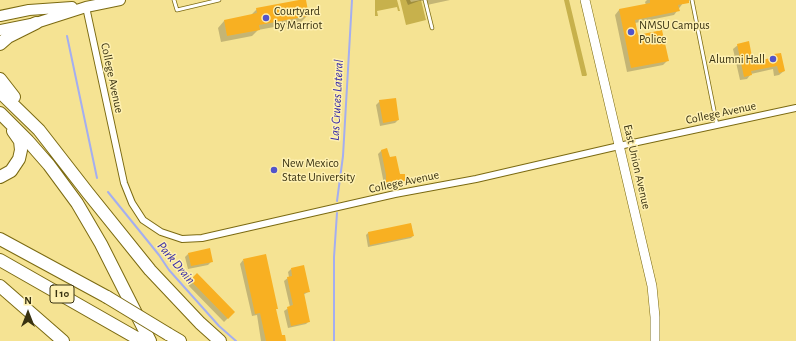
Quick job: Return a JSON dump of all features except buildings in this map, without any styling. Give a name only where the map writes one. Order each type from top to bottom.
[{"type":"highway","points":[[0,44],[8,37],[36,23]]},
{"type":"highway","points":[[0,79],[88,194],[150,270],[200,323],[220,341]]},
{"type":"highway","points":[[0,92],[39,130]]},
{"type":"highway","points":[[0,113],[20,141],[21,150],[19,159],[15,166],[11,171],[0,177]]},
{"type":"highway","points":[[0,113],[49,165],[77,203],[102,244],[150,341]]},
{"type":"highway","name":"I 10","points":[[0,239],[106,297],[180,341]]},
{"type":"highway","name":"I 10","points":[[0,260],[142,341]]},
{"type":"highway","points":[[0,286],[63,341]]},
{"type":"main road","points":[[0,16],[29,10],[120,0]]},
{"type":"main road","points":[[0,30],[36,23],[89,4]]},
{"type":"street","name":"East Union Avenue","points":[[585,0],[652,286],[655,317],[655,341]]},
{"type":"street","name":"College Avenue","points":[[89,4],[124,183],[132,203],[143,220],[161,232],[182,239],[202,238],[395,194],[476,179],[619,146],[796,108]]},
{"type":"lane","points":[[174,0],[177,10],[219,0]]},
{"type":"lane","points":[[425,0],[432,28]]},
{"type":"lane","points":[[692,0],[717,125]]},
{"type":"shaded area","points":[[375,0],[397,0],[400,11],[398,11],[397,7],[377,11],[378,16],[375,16]]},
{"type":"shaded area","points":[[400,0],[410,0],[411,2],[421,0],[426,20],[406,25]]},
{"type":"shaded area","points":[[564,0],[569,0],[586,76],[582,76]]},
{"type":"waterway","name":"Las Cruces Lateral","points":[[337,201],[343,156],[352,0]]},
{"type":"waterway","name":"Park Drain","points":[[67,36],[97,178]]},
{"type":"waterway","name":"Park Drain","points":[[108,192],[159,255],[169,270],[219,326],[236,341]]},
{"type":"waterway","name":"Las Cruces Lateral","points":[[334,341],[334,257],[337,213]]},
{"type":"place","name":"Courtyard by Marriot","points":[[266,18]]},
{"type":"place","name":"NMSU Campus Police","points":[[631,32]]},
{"type":"place","name":"Alumni Hall","points":[[773,59]]},
{"type":"place","name":"New Mexico State University","points":[[274,170]]}]
